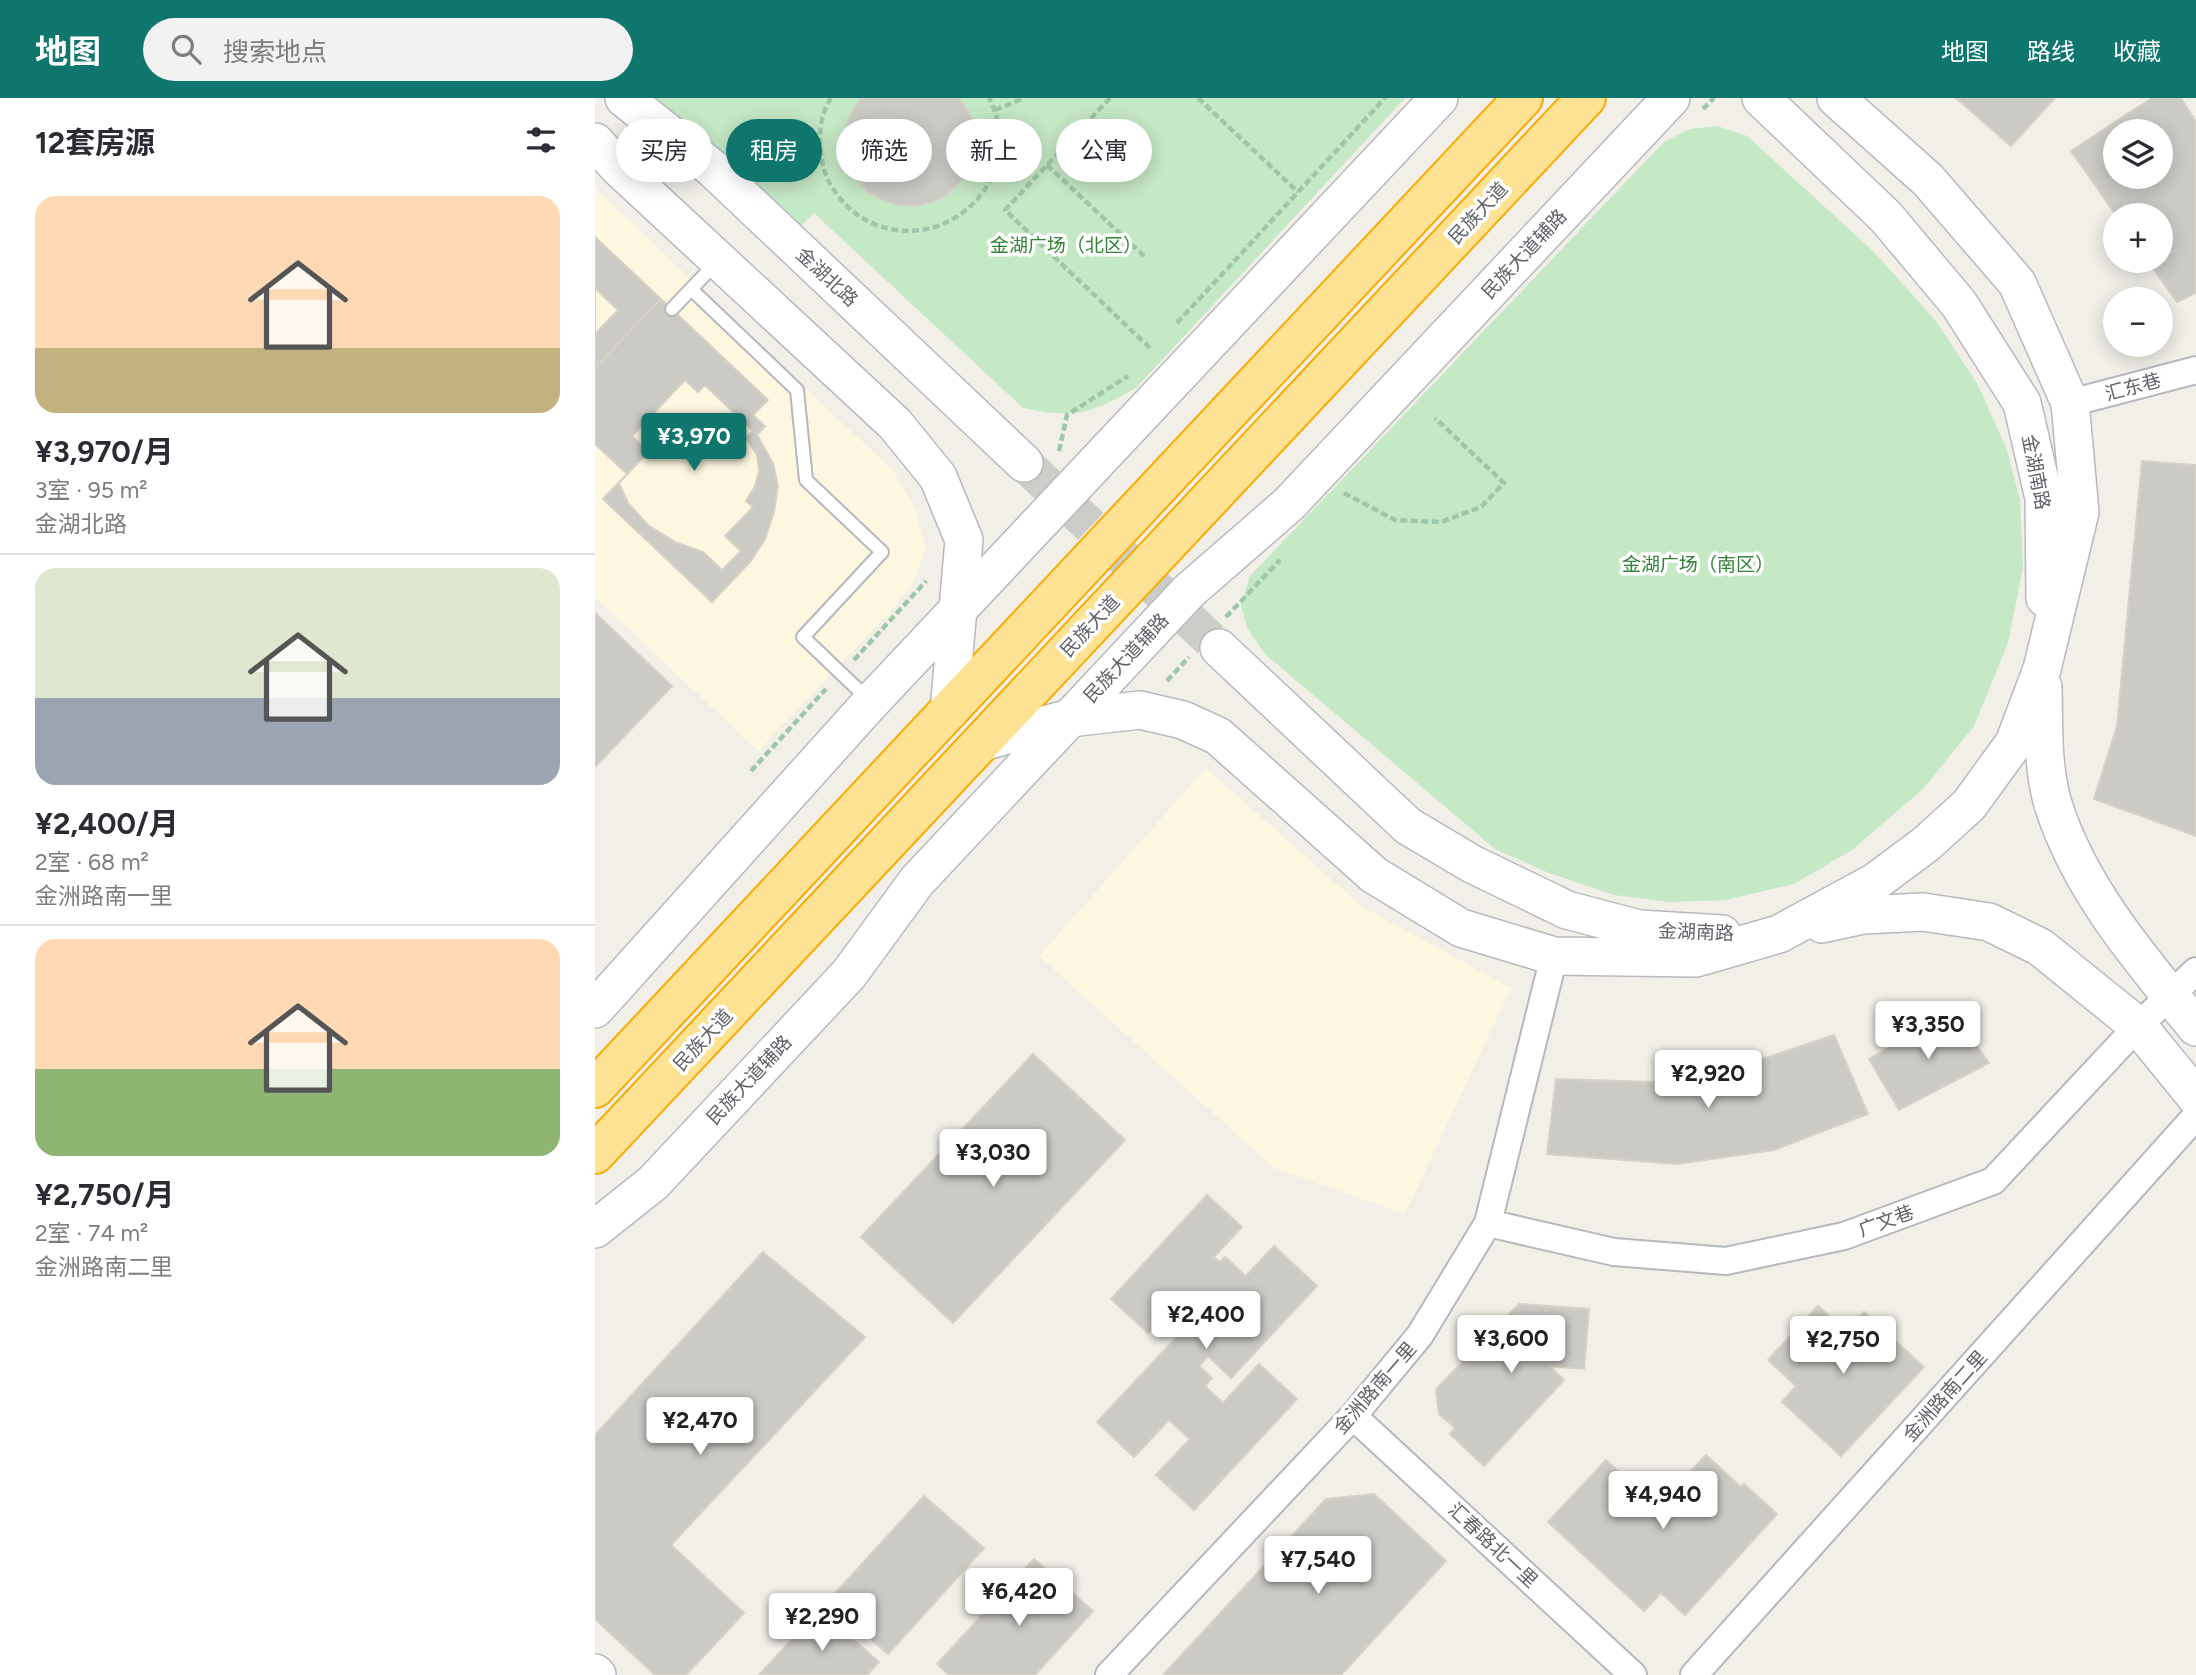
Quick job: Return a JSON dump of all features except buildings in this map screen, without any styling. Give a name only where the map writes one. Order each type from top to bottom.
[{"type":"highway","points":[[595,1088],[1523,98]]},
{"type":"highway","name":"民族大道","points":[[595,1154],[1586,98]]},
{"type":"main road","name":"金湖北路","points":[[624,98],[712,168],[1037,462]]},
{"type":"main road","points":[[595,1009],[871,702],[1439,98]]},
{"type":"main road","name":"民族大道辅路","points":[[595,1229],[653,1183],[849,974],[917,881],[1189,591],[1289,504],[1671,98]]},
{"type":"main road","name":"金湖南路","points":[[1761,98],[1887,217],[1959,304],[2022,403],[2044,498],[2042,669],[2046,766],[2053,803],[2073,853],[2100,903],[2196,1027]]},
{"type":"main road","points":[[982,742],[1070,718],[1140,710],[1183,720],[1218,736],[1374,875],[1461,928],[1554,956],[1696,958],[1779,934],[1875,882],[1926,844],[1969,805],[2014,743],[2042,669],[2080,512],[2070,403],[2017,283],[1928,180],[1836,98]]},
{"type":"main road","points":[[595,142],[895,424],[938,477],[964,540],[949,711]]},
{"type":"main road","name":"金湖南路","points":[[1219,648],[1408,826],[1472,864],[1567,910],[1639,929],[1689,934],[1779,934],[1863,915],[1923,912],[1989,922],[2040,947],[2138,1027],[2196,1097]]},
{"type":"street","name":"汇东巷","points":[[2070,403],[2196,370]]},
{"type":"street","name":"金洲路南一里","points":[[1109,1675],[1353,1416],[1420,1335],[1488,1223],[1554,956]]},
{"type":"street","name":"广文巷","points":[[1488,1223],[1614,1252],[1726,1261],[1845,1236],[1993,1181],[2138,1027],[2196,971]]},
{"type":"street","name":"金洲路南二里","points":[[1694,1675],[2196,1116]]},
{"type":"street","name":"汇春路北一里","points":[[1353,1416],[1633,1675]]},
{"type":"lane","points":[[672,310],[719,260]]},
{"type":"lane","points":[[691,289],[797,390],[806,480],[882,552],[803,636],[871,702]]},
{"type":"path","points":[[831,98],[820,125],[819,148],[824,172],[835,192],[851,210],[871,223],[894,230],[917,231],[940,226],[961,215],[979,199],[992,179],[999,157],[1000,133],[996,110],[989,98]]},
{"type":"path","points":[[996,110],[1024,98]]},
{"type":"path","points":[[1110,98],[1005,210],[1153,350],[1144,359]]},
{"type":"path","points":[[1198,98],[1298,192]]},
{"type":"path","points":[[1171,330],[1385,98]]},
{"type":"path","points":[[1047,165],[1145,257]]},
{"type":"path","points":[[1037,462],[1059,451],[1067,415],[1127,377],[1136,368]]},
{"type":"path","points":[[1343,493],[1395,520],[1441,522],[1481,507],[1504,482],[1435,418]]},
{"type":"path","points":[[751,771],[926,581]]},
{"type":"shaded area","points":[[595,188],[894,472],[915,509],[926,548],[914,581],[898,603],[758,751],[595,597]]},
{"type":"shaded area","points":[[1206,768],[1361,906],[1511,988],[1405,1214],[1274,1168],[1039,956]]},
{"type":"green space","name":"金湖广场（北区）","points":[[652,98],[1405,98],[1137,387],[1095,408],[1070,413],[1023,408],[814,213],[799,228],[747,182],[822,182],[822,119],[726,119],[726,163],[712,151],[712,119],[676,119]]},
{"type":"green space","name":"金湖广场（南区）","points":[[1717,126],[1747,136],[1873,251],[1936,321],[1978,385],[2007,450],[2020,500],[2023,568],[2008,643],[1974,726],[1923,789],[1852,850],[1794,884],[1725,900],[1669,902],[1614,895],[1549,873],[1495,849],[1265,654],[1247,628],[1241,604],[1250,576],[1664,142],[1690,129]]},
{"type":"tunnel","points":[[1024,463],[1219,648]]}]
